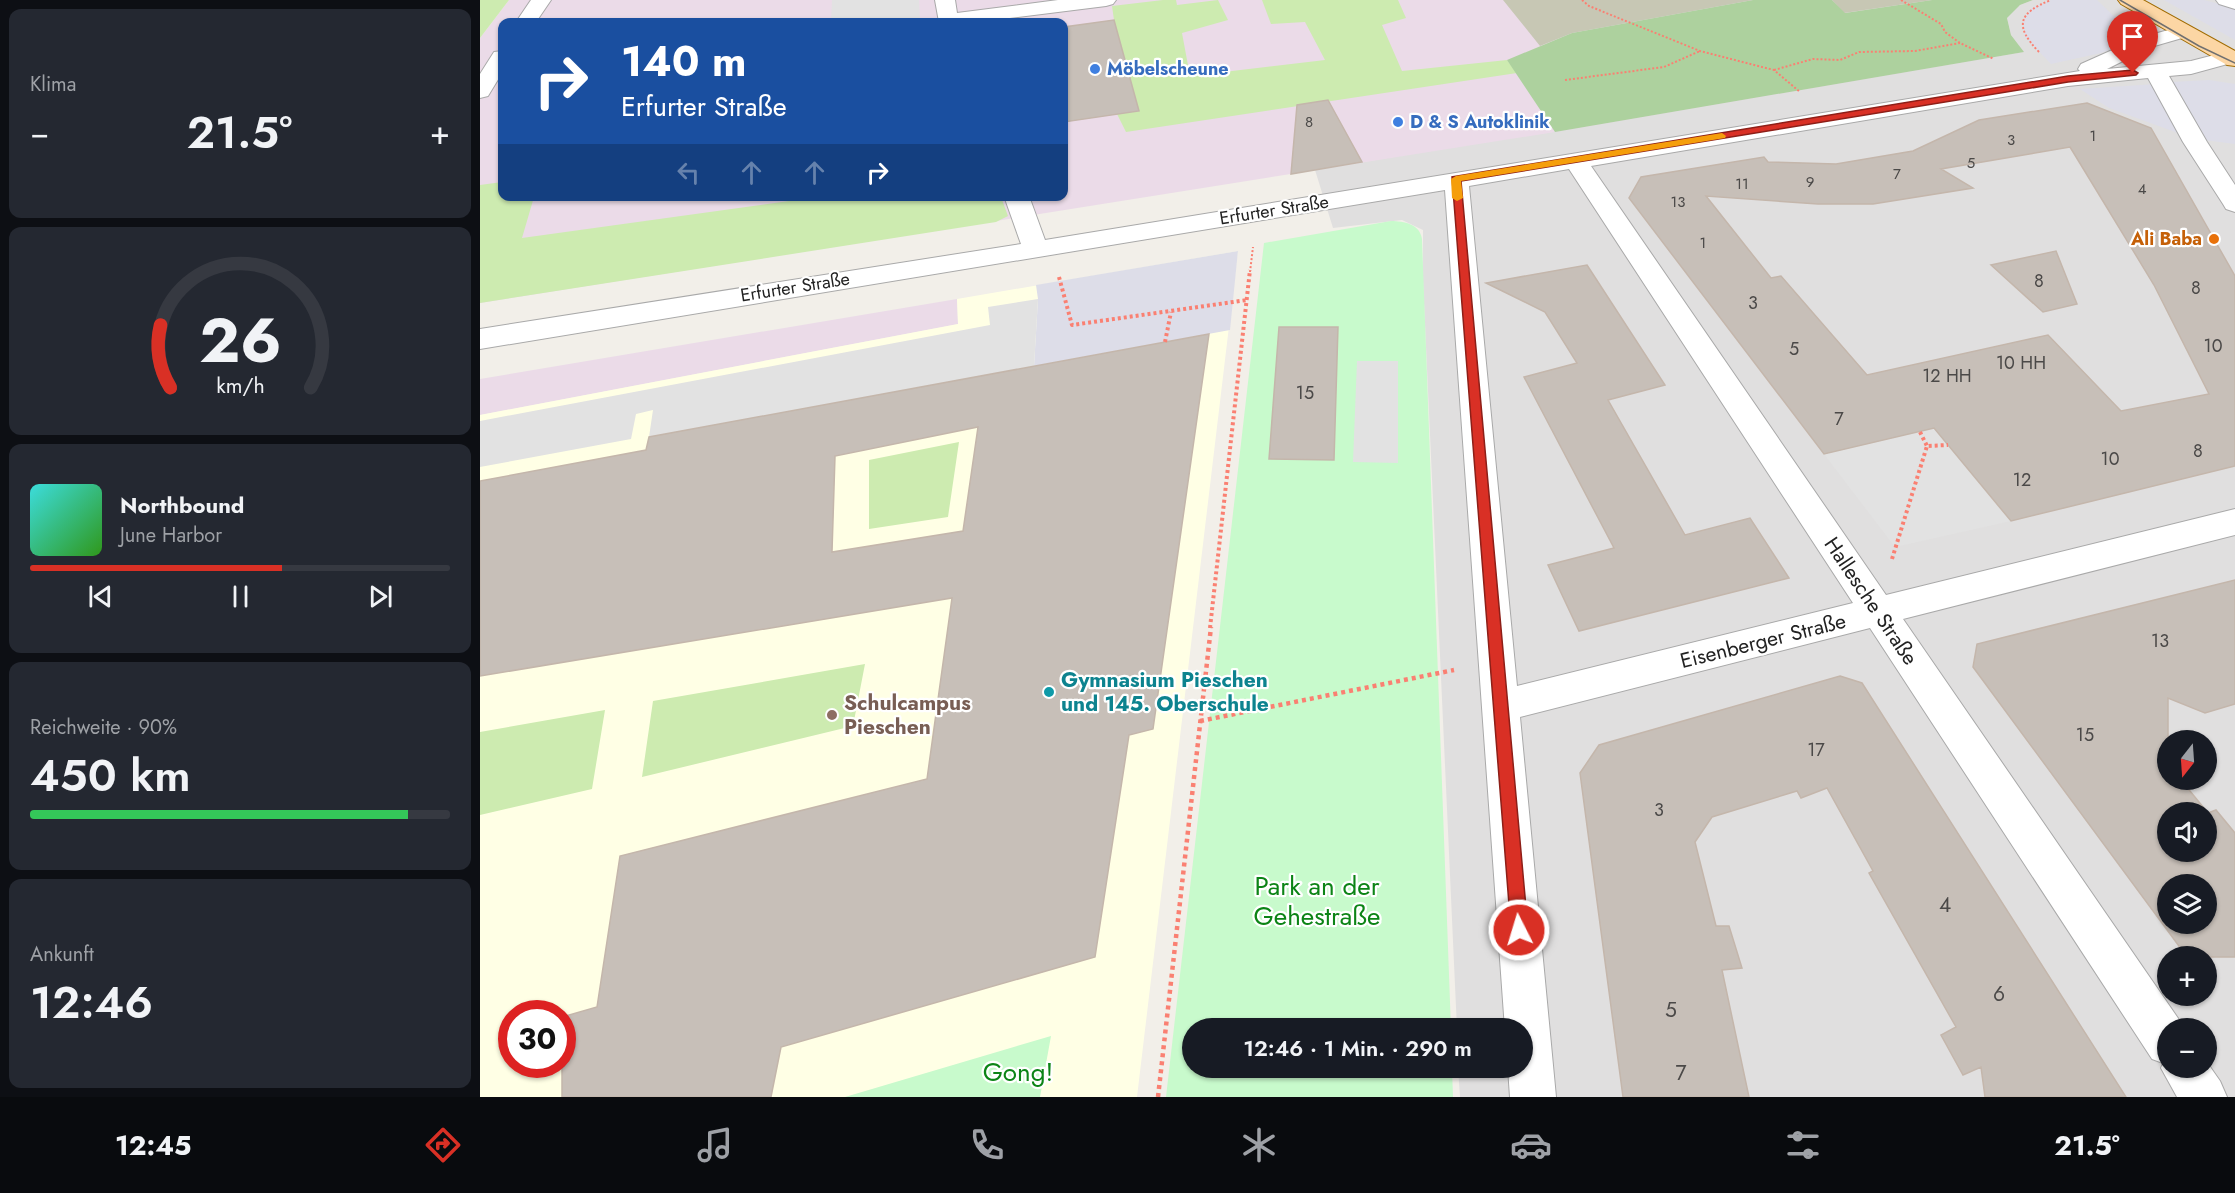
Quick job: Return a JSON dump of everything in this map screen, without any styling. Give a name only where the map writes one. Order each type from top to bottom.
[{"type":"main road","points":[[2128,0],[2232,59]]},
{"type":"street","points":[[529,18],[541,0]]},
{"type":"street","points":[[945,0],[948,18]]},
{"type":"street","points":[[979,18],[1008,6],[1106,0]]},
{"type":"street","points":[[2226,0],[2235,3]]},
{"type":"street","name":"Erfurter Straße","points":[[2068,79],[2144,43],[2182,32]]},
{"type":"street","name":"Erfurter Straße","points":[[480,339],[1045,246],[1256,214],[2068,79],[2191,67],[2232,59]]},
{"type":"street","points":[[480,91],[498,63]]},
{"type":"street","points":[[2155,71],[2195,142],[2235,204]]},
{"type":"street","name":"Hallesche Straße","points":[[1575,160],[2157,1027]]},
{"type":"street","points":[[1456,179],[1533,1097]]},
{"type":"street","points":[[1019,201],[1045,246]]},
{"type":"street","name":"Eisenberger Straße","points":[[1500,706],[2235,522]]},
{"type":"street","points":[[2191,1078],[2204,1097]]},
{"type":"path","points":[[1582,0],[1589,6],[1700,51],[1774,70],[1831,118]]},
{"type":"path","points":[[1901,0],[1941,24],[1945,32],[1960,43],[1992,58],[2036,85]]},
{"type":"path","points":[[2046,60],[2025,37],[2023,21],[2031,8],[2051,0]]},
{"type":"path","points":[[1774,70],[1813,59],[1840,60],[1859,52],[1915,51],[1960,43]]},
{"type":"path","points":[[1565,80],[1664,67],[1700,51]]},
{"type":"path","points":[[1158,1097],[1256,214]]},
{"type":"path","points":[[1045,246],[1060,281],[1072,325],[1247,300]]},
{"type":"path","points":[[1165,342],[1171,312]]},
{"type":"path","points":[[1878,612],[1895,547],[1927,446],[1920,432]]},
{"type":"path","points":[[1927,446],[1948,445]]},
{"type":"path","points":[[1200,721],[1496,662]]},
{"type":"shaded area","points":[[509,0],[2033,0],[2020,5],[2007,18],[2011,35],[2024,52],[1555,132],[480,303],[480,38]]},
{"type":"shaded area","points":[[832,0],[919,0],[920,18],[831,18]]},
{"type":"shaded area","points":[[1503,0],[1753,0],[1572,33],[1540,46]]},
{"type":"shaded area","points":[[1832,0],[1932,0],[1844,13]]},
{"type":"shaded area","points":[[2033,0],[2235,0],[2235,1097],[1460,1097],[1459,1078],[1533,1078],[1533,1018],[1456,1018],[1423,281],[1423,230],[1402,220],[1333,228],[1315,170],[2023,52],[2011,35],[2007,18],[2020,5]]},
{"type":"shaded area","points":[[2051,0],[2097,0],[2123,25],[2126,34],[2124,41],[2117,47],[2101,53],[2051,64],[2025,37],[2023,21],[2031,8]]},
{"type":"shaded area","points":[[2164,0],[2204,0],[2235,8],[2235,40]]},
{"type":"shaded area","points":[[2209,80],[2235,84],[2235,144],[2204,140],[2171,82]]},
{"type":"shaded area","points":[[2156,84],[2186,136],[2109,108],[2080,89]]},
{"type":"shaded area","name":"Schulcampus Pieschen","points":[[1238,251],[1137,1097],[480,1097],[480,415],[958,324],[957,299]]},
{"type":"shaded area","points":[[1238,251],[1230,330],[1034,366],[1038,299],[1036,285]]},
{"type":"shaded area","points":[[957,299],[958,324],[480,415],[480,379]]},
{"type":"shaded area","points":[[1038,299],[1034,366],[649,437],[653,410],[636,414],[631,439],[480,467],[480,421],[990,325],[988,307]]},
{"type":"shaded area","points":[[1357,361],[1398,361],[1398,463],[1353,462]]},
{"type":"shaded area","points":[[1935,429],[2011,521],[1895,547],[1824,454]]},
{"type":"green space","points":[[480,0],[509,0],[480,38]]},
{"type":"green space","points":[[1176,0],[1177,5],[1218,0],[1228,20],[1182,33],[1190,76],[1325,60],[1305,22],[1271,24],[1262,0],[1398,0],[1406,18],[1382,25],[1402,71],[1507,60],[1517,73],[1126,132],[1117,114],[1139,111],[1112,6]]},
{"type":"green space","points":[[1753,0],[1832,0],[1845,13],[1932,0],[2033,0],[2020,5],[2007,18],[2011,35],[2024,52],[1555,132],[1507,60],[1572,33]]},
{"type":"green space","points":[[498,183],[498,201],[533,201],[522,238],[789,201],[1002,201],[1008,216],[996,222],[480,303],[480,185]]},
{"type":"green space","name":"Park an der Gehestraße","points":[[1391,221],[1406,223],[1415,227],[1421,234],[1451,1018],[1182,1018],[1182,1078],[1452,1078],[1453,1097],[1166,1097],[1264,243]]},
{"type":"green space","points":[[959,442],[948,517],[869,529],[869,460]]},
{"type":"green space","points":[[865,664],[853,726],[642,777],[653,701]]},
{"type":"green space","points":[[605,710],[592,789],[480,815],[480,732]]},
{"type":"green space","name":"Gong!","points":[[1051,1036],[1040,1097],[845,1097]]},
{"type":"building","name":"Möbelscheune","points":[[1114,20],[1139,111],[1068,121],[1068,26]]},
{"type":"building","points":[[1328,100],[1362,162],[1291,174],[1297,105]]},
{"type":"building","points":[[2087,103],[2151,128],[2235,276],[2235,466],[2011,521],[1934,428],[1824,454],[1629,198],[1641,177],[1764,157],[1768,162],[1836,164],[1913,151],[1979,120]],"holes":[[[2070,147],[2154,285],[2209,394],[2121,411],[2048,335],[1867,375],[1781,276],[1771,278],[1706,196],[1818,204],[1873,204],[1973,188],[1941,169]]]},
{"type":"building","points":[[2056,251],[2077,304],[2043,312],[1991,265]]},
{"type":"building","points":[[1587,265],[1665,385],[1608,400],[1685,535],[1750,518],[1789,578],[1579,631],[1548,565],[1614,548],[1524,377],[1577,363],[1545,312],[1486,283]]},
{"type":"building","points":[[1279,327],[1338,327],[1334,460],[1269,459]]},
{"type":"building","name":"Gymnasium Pieschen und 145. Oberschule","points":[[1209,334],[1153,729],[1129,735],[1095,957],[781,1047],[771,1097],[562,1097],[562,1078],[576,1078],[576,1013],[597,1007],[620,856],[927,779],[952,598],[480,676],[480,481],[646,450],[649,437]],"holes":[[[978,427],[963,531],[832,552],[835,456]]]},
{"type":"building","points":[[2235,580],[2235,704],[2205,713],[2168,698],[2168,730],[2157,730],[2157,790],[2189,790],[2199,802],[2157,802],[2157,862],[2217,862],[2217,811],[2235,833],[2235,957],[2217,957],[2217,946],[2179,946],[2170,934],[2217,934],[2217,874],[2157,874],[2157,916],[1973,667],[1977,644]]},
{"type":"building","points":[[1840,676],[1862,683],[2126,1097],[1985,1097],[1981,1067],[1963,1075],[1941,1035],[1956,1027],[1869,873],[1873,871],[1827,788],[1801,798],[1797,791],[1712,817],[1695,842],[1716,926],[1729,926],[1742,968],[1722,970],[1749,1097],[1623,1097],[1580,773],[1599,745]]},
{"type":"tram line","points":[[2120,0],[2199,46],[2235,63]]},
{"type":"slow traffic","points":[[1457,198],[1456,179],[1722,136]]},
{"type":"place","name":"Möbelscheune","points":[[1095,69]]},
{"type":"place","name":"D & S Autoklinik","points":[[1398,122]]},
{"type":"place","name":"Ali Baba","points":[[2214,239]]},
{"type":"place","name":"Gymnasium Pieschen und 145. Oberschule","points":[[1049,692]]},
{"type":"place","name":"Schulcampus Pieschen","points":[[832,715]]},
{"type":"route","points":[[1519,930],[1456,179],[2068,79],[2133,73]]}]
